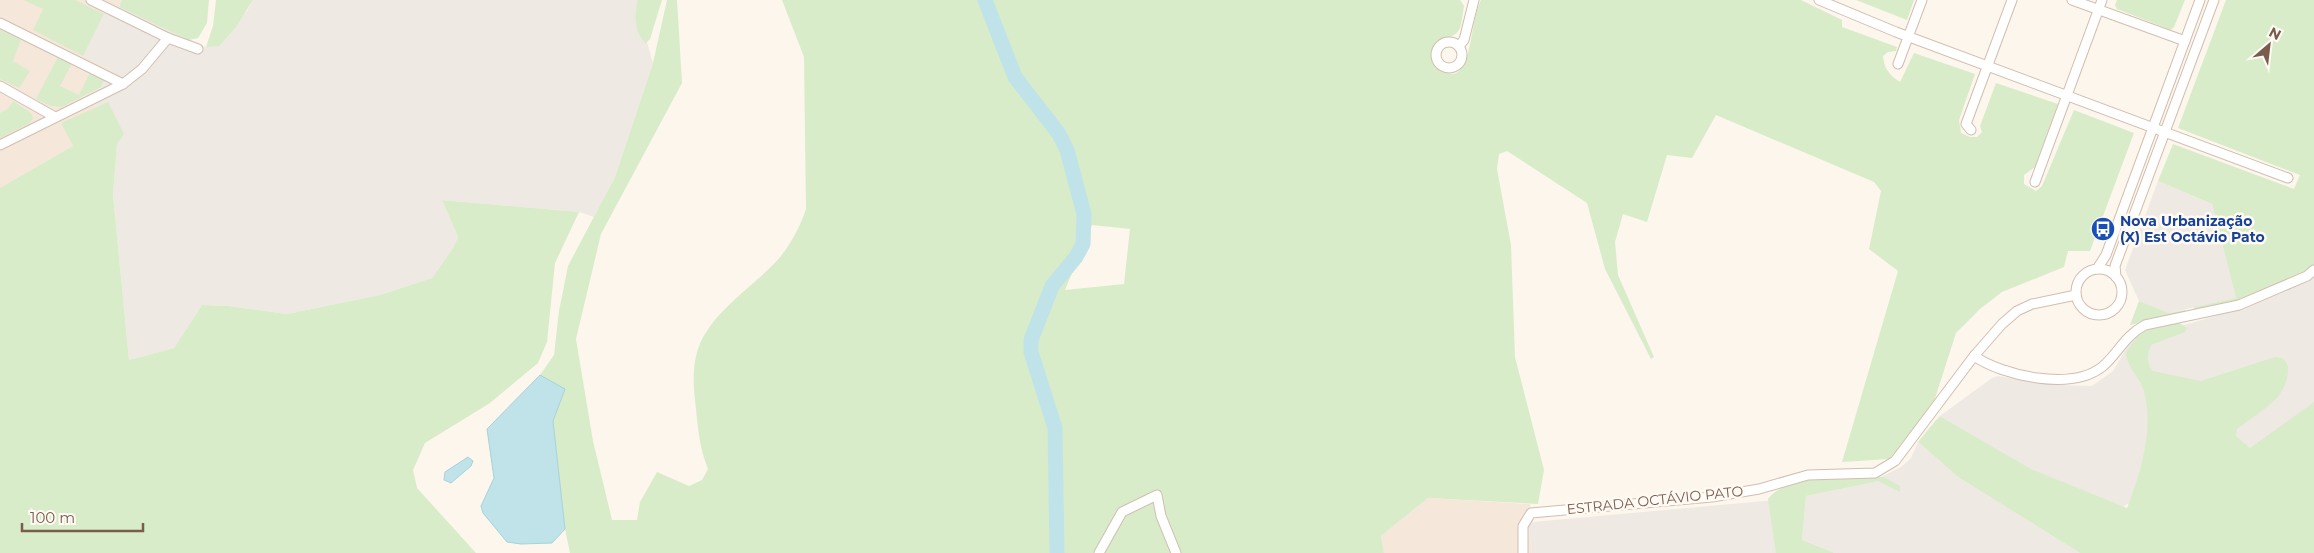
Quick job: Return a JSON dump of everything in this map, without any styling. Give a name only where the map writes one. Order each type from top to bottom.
[{"type":"street","points":[[91,0],[168,38],[198,49]]},
{"type":"street","points":[[1459,46],[1464,40],[1474,0]]},
{"type":"street","points":[[1819,0],[1831,3],[1909,36],[2066,96],[2288,178]]},
{"type":"street","points":[[1898,64],[1922,0]]},
{"type":"street","points":[[1971,130],[1966,124],[2012,0]]},
{"type":"street","points":[[2072,0],[2185,41]]},
{"type":"street","points":[[2035,182],[2102,0]]},
{"type":"street","points":[[2097,269],[2106,255],[2200,0]]},
{"type":"street","points":[[2116,277],[2108,271],[2097,269],[2087,272],[2079,280],[2076,295],[2079,305],[2087,312],[2096,315],[2106,314],[2115,308],[2120,300],[2120,286],[2116,277],[2115,266],[2214,0]]},
{"type":"street","points":[[0,23],[124,84]]},
{"type":"street","points":[[0,146],[124,84],[142,69],[168,38]]},
{"type":"street","points":[[0,86],[55,117]]},
{"type":"street","points":[[1974,356],[1999,369],[2037,377],[2065,380],[2081,378],[2102,367],[2132,332],[2145,325],[2248,302],[2307,276],[2314,270]]},
{"type":"street","name":"ESTRADA OCTÁVIO PATO","points":[[1523,553],[1523,526],[1531,513],[1712,497],[1760,489],[1808,475],[1881,471],[1895,461],[1974,356],[2002,324],[2017,312],[2046,300],[2076,295]]},
{"type":"street","points":[[1099,553],[1122,512],[1157,495],[1161,516],[1176,553]]},
{"type":"shaded area","points":[[0,0],[122,0],[119,7],[104,14],[84,56],[109,69],[101,87],[96,133],[0,188]]},
{"type":"shaded area","points":[[253,0],[655,0],[647,42],[653,63],[615,177],[594,217],[579,212],[442,200],[458,237],[453,248],[432,278],[380,295],[287,314],[229,306],[202,305],[174,348],[129,360],[113,195],[117,144],[0,188],[96,133],[95,90],[101,87],[109,69],[83,56],[104,14],[119,7],[206,47],[247,11]]},
{"type":"shaded area","points":[[2158,181],[2212,204],[2236,298],[2169,313],[2139,301],[2125,270]]},
{"type":"shaded area","points":[[2314,276],[2314,408],[2250,453],[2162,431],[2134,500],[2119,509],[2031,472],[1937,418],[1992,378],[1998,376],[2058,385],[2092,386],[2113,371],[2130,342],[2148,332],[2192,323],[2259,302]]},
{"type":"shaded area","points":[[1918,442],[1958,477],[2080,553],[1835,553],[1802,540],[1806,496],[1875,480],[1901,467],[1911,458]]},
{"type":"shaded area","points":[[1428,498],[1530,504],[1533,522],[1528,526],[1532,553],[1384,553],[1381,536]]},
{"type":"shaded area","points":[[1775,500],[1779,553],[1532,553],[1528,526],[1533,522]]},
{"type":"green space","points":[[23,0],[75,0],[104,14],[83,56],[33,30],[43,9]]},
{"type":"green space","points":[[122,0],[209,0],[207,23],[198,38],[189,40],[119,7]]},
{"type":"green space","points":[[216,0],[253,0],[236,27],[219,46],[206,47],[213,26]]},
{"type":"green space","points":[[638,0],[662,0],[650,39],[646,43],[637,29],[636,11]]},
{"type":"green space","points":[[667,0],[677,0],[682,83],[601,234],[576,339],[593,441],[612,520],[637,520],[640,502],[657,472],[689,486],[702,480],[708,469],[699,432],[694,376],[696,356],[701,341],[720,314],[781,256],[795,234],[806,209],[804,57],[782,0],[1460,0],[1464,6],[1461,26],[1452,36],[1438,41],[1433,48],[1431,59],[1441,72],[1453,74],[1457,73],[1464,64],[1481,0],[1801,0],[1842,20],[1842,27],[1897,47],[1896,51],[1888,52],[1883,56],[1888,71],[1900,82],[1914,53],[1975,74],[1959,120],[1961,133],[1970,137],[1977,137],[1982,132],[1980,126],[1996,83],[2058,104],[2035,167],[2024,175],[2024,184],[2036,191],[2042,186],[2074,110],[2134,133],[2090,251],[2068,251],[2064,267],[2002,292],[1980,309],[1956,333],[1931,411],[1889,459],[1842,462],[1898,271],[1869,249],[1881,191],[1874,182],[1716,115],[1692,158],[1667,155],[1647,222],[1623,214],[1615,242],[1618,275],[1654,357],[1651,359],[1605,269],[1587,203],[1507,151],[1499,154],[1497,169],[1511,245],[1515,357],[1544,470],[1538,504],[1428,498],[1381,536],[1384,553],[570,553],[565,529],[553,421],[565,389],[540,375],[554,355],[559,311],[568,266],[615,177],[653,63]],"holes":[[[1092,225],[1130,229],[1124,284],[1065,290]]]},
{"type":"green space","points":[[1856,0],[1914,0],[1907,20]]},
{"type":"green space","points":[[2117,0],[2185,0],[2171,30],[2117,9],[2115,5]]},
{"type":"green space","points":[[2226,0],[2314,0],[2314,265],[2310,271],[2244,300],[2194,310],[2194,307],[2236,298],[2212,204],[2158,181],[2173,144],[2294,189],[2300,175],[2178,128]]},
{"type":"green space","points":[[0,30],[21,40],[13,61],[30,71],[19,88],[0,79]]},
{"type":"green space","points":[[59,55],[72,63],[60,86],[79,95],[90,72],[104,80],[101,87],[62,107],[51,106],[36,99]]},
{"type":"green space","points":[[13,101],[31,113],[33,118],[30,123],[0,138],[0,113],[8,109]]},
{"type":"green space","points":[[108,102],[124,134],[117,144],[113,195],[129,360],[174,348],[202,305],[229,306],[287,314],[380,295],[432,278],[453,248],[458,237],[442,200],[579,212],[555,263],[547,342],[538,363],[490,403],[425,443],[413,470],[417,488],[476,553],[0,553],[0,188],[73,146],[61,123]]},
{"type":"green space","points":[[2139,301],[2169,313],[2185,310],[2186,313],[2130,325]]},
{"type":"green space","points":[[2178,322],[2187,328],[2185,332],[2151,345],[2148,359],[2153,371],[2201,381],[2275,357],[2282,358],[2286,362],[2288,375],[2279,395],[2266,408],[2237,429],[2236,436],[2250,448],[2314,402],[2314,553],[2080,553],[1958,477],[1918,442],[1936,420],[1941,417],[2031,469],[2127,508],[2141,465],[2148,421],[2144,391],[2129,363],[2126,353],[2136,338],[2147,330]]},
{"type":"green space","points":[[1839,477],[1884,477],[1900,486],[1900,492],[1878,481],[1806,496],[1802,540],[1835,553],[1776,553],[1768,499],[1777,490],[1805,480]]},
{"type":"water","points":[[540,375],[565,389],[553,421],[565,529],[552,543],[521,544],[507,542],[483,513],[481,506],[494,478],[487,429]]},
{"type":"water","points":[[468,457],[473,461],[471,466],[451,483],[444,480],[445,472]]},
{"type":"waterway","points":[[985,0],[1015,77],[1059,134],[1067,150],[1084,214],[1083,244],[1076,257],[1052,286],[1031,340],[1031,352],[1055,428],[1057,553]]},
{"type":"place","name":"Nova Urbanização (X) Est Octávio Pato","points":[[2103,229]]}]
